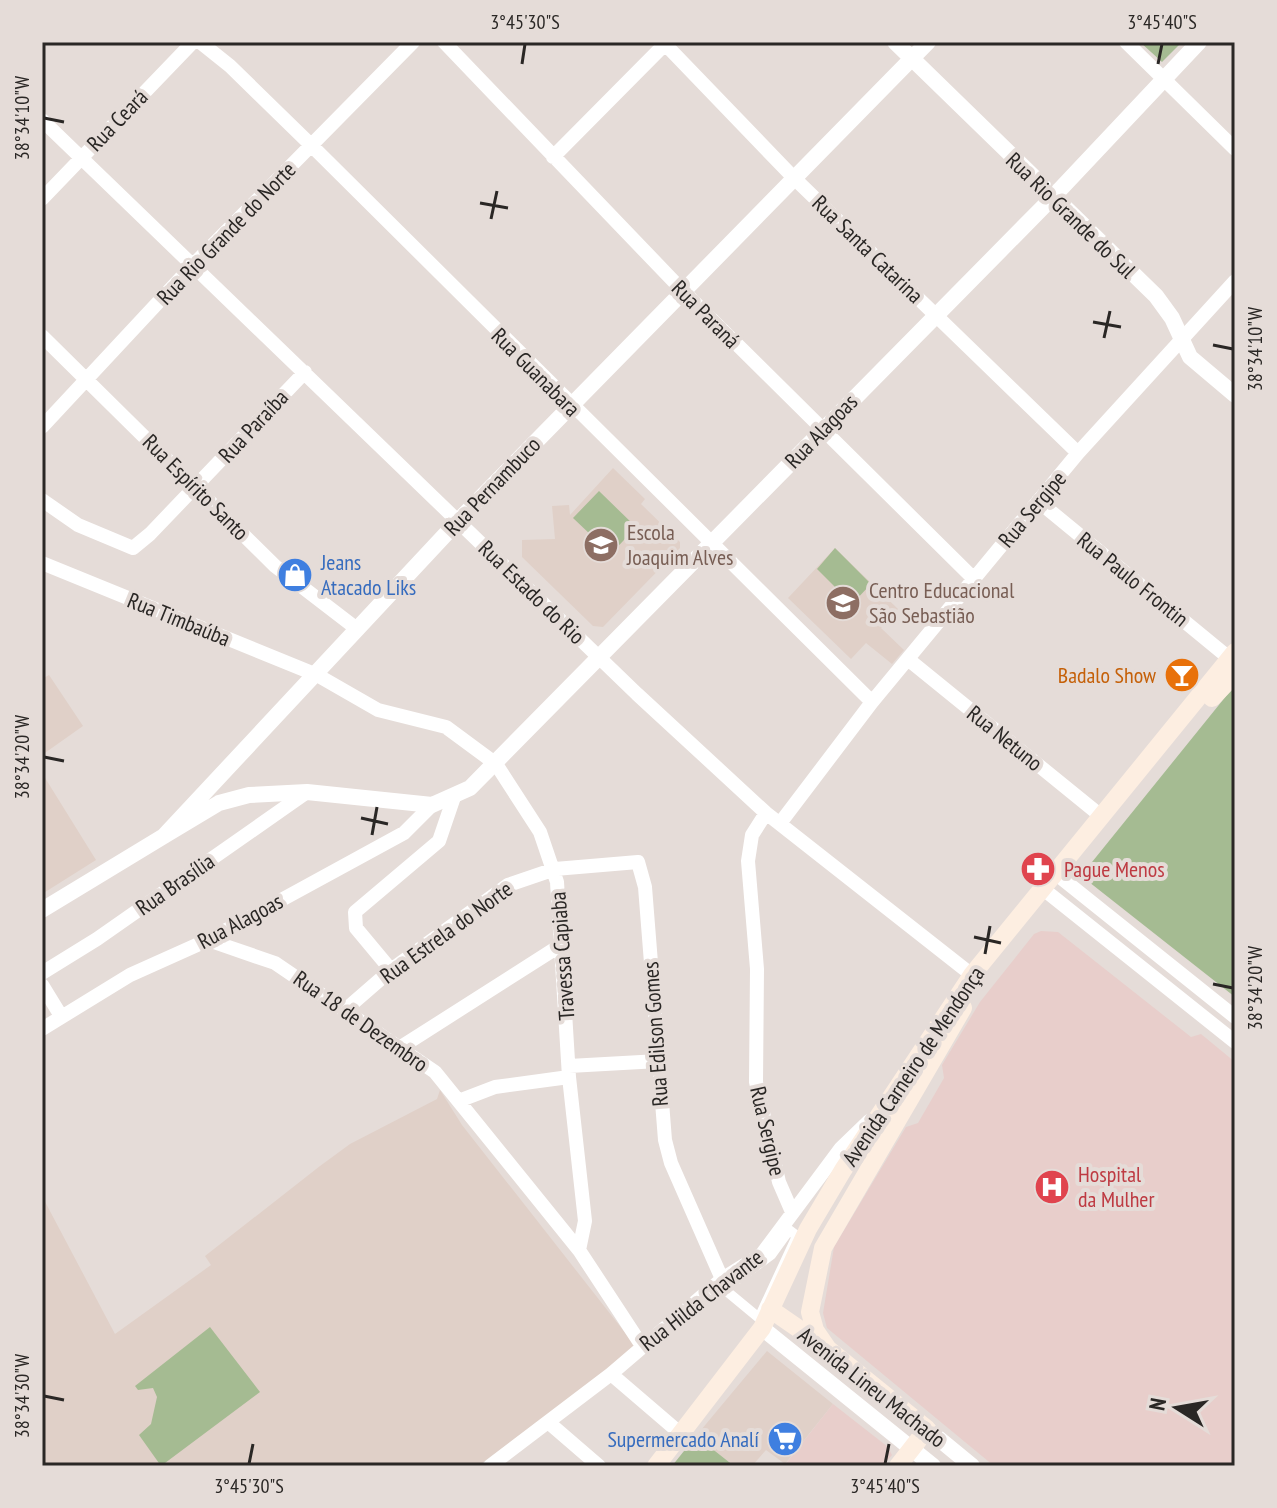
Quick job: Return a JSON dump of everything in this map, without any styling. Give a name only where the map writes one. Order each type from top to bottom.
[{"type":"main road","name":"Avenida Carneiro de Mendonça","points":[[1060,876],[1101,816],[1233,661]]},
{"type":"main road","name":"Avenida Carneiro de Mendonça","points":[[656,1466],[762,1328],[808,1229],[883,1106],[972,975],[1047,892],[1233,661]]},
{"type":"main road","name":"Avenida Carneiro de Mendonça","points":[[828,1349],[815,1330],[810,1312],[823,1248],[962,1010],[1047,892]]},
{"type":"main road","name":"Avenida Lineu Machado","points":[[770,1309],[828,1349],[927,1429]]},
{"type":"main road","points":[[898,1466],[927,1429]]},
{"type":"street","name":"Rua Ceará","points":[[42,199],[193,42]]},
{"type":"street","name":"Rua Guanabara","points":[[200,42],[230,66],[312,146],[710,545],[872,702]]},
{"type":"street","name":"Rua Rio Grande do Norte","points":[[42,427],[192,266],[413,42]]},
{"type":"street","name":"Rua Paraná","points":[[444,42],[682,290],[974,579]]},
{"type":"street","name":"Rua Rio Grande do Sul","points":[[895,42],[1156,296],[1172,318],[1190,357],[1235,395]]},
{"type":"street","name":"Rua Pernambuco","points":[[42,910],[164,836],[458,521],[928,42]]},
{"type":"street","points":[[1126,42],[1235,149]]},
{"type":"street","name":"Rua Alagoas","points":[[42,1029],[130,975],[208,940],[404,833],[432,805],[454,797],[496,764],[598,655],[1052,198],[1199,42]]},
{"type":"street","points":[[553,157],[665,43]]},
{"type":"street","name":"Rua Santa Catarina","points":[[665,43],[793,177],[1078,453]]},
{"type":"street","name":"Rua Estado do Rio","points":[[42,120],[79,159],[766,813],[972,975]]},
{"type":"street","name":"Rua Sergipe","points":[[781,822],[872,702],[1078,453],[1235,281]]},
{"type":"street","name":"Rua Espírito Santo","points":[[42,336],[290,580],[357,629]]},
{"type":"street","name":"Rua Paraíba","points":[[42,500],[78,525],[133,548],[305,372]]},
{"type":"street","name":"Rua Paulo Frontin","points":[[1038,501],[1233,661]]},
{"type":"street","name":"Rua Timbaúba","points":[[42,563],[317,675]]},
{"type":"street","name":"Rua Netuno","points":[[909,660],[1101,816]]},
{"type":"street","name":"Travessa Capiaba","points":[[317,675],[378,710],[446,727],[496,764],[532,817],[555,869],[569,1072],[585,1221],[579,1250]]},
{"type":"street","points":[[231,765],[233,779],[249,795]]},
{"type":"street","name":"Rua Alagoas","points":[[164,836],[219,803],[249,795],[307,792],[432,805]]},
{"type":"street","name":"Rua Brasília","points":[[42,973],[97,939],[307,792]]},
{"type":"street","points":[[391,970],[356,928],[355,912],[439,841],[454,797]]},
{"type":"street","name":"Rua Sergipe","points":[[766,813],[752,835],[748,861],[757,969],[756,1082],[779,1182],[792,1212]]},
{"type":"street","name":"Rua Edilson Gomes","points":[[555,869],[631,862],[640,864],[645,887],[661,1123],[667,1148],[723,1284]]},
{"type":"street","name":"Rua Estrela do Norte","points":[[345,1010],[391,970],[491,896],[518,880],[555,869]]},
{"type":"street","points":[[1060,876],[1235,1017]]},
{"type":"street","points":[[1047,892],[1235,1042]]},
{"type":"street","name":"Rua 18 de Dezembro","points":[[208,940],[275,963],[435,1072],[461,1100],[579,1250]]},
{"type":"street","points":[[401,1047],[561,945]]},
{"type":"street","points":[[42,985],[61,1016]]},
{"type":"street","points":[[461,1100],[495,1087],[569,1072],[659,1061]]},
{"type":"street","name":"Rua Hilda Chavante","points":[[490,1466],[762,1254],[841,1148],[883,1106]]},
{"type":"street","points":[[789,1230],[797,1236],[759,1318],[723,1284],[771,1255],[789,1230]]},
{"type":"street","points":[[579,1250],[642,1346]]},
{"type":"street","name":"Avenida Lineu Machado","points":[[762,1328],[933,1466]]},
{"type":"street","points":[[611,1374],[681,1434]]},
{"type":"street","points":[[548,1422],[599,1466]]},
{"type":"street","name":"Avenida Lineu Machado","points":[[927,1429],[972,1466]]},
{"type":"shaded area","name":"Escola Joaquim Alves","points":[[613,468],[645,499],[641,504],[680,542],[680,548],[603,627],[593,626],[522,557],[522,540],[555,539],[552,506],[569,505],[570,515]]},
{"type":"shaded area","name":"Centro Educacional São Sebastião","points":[[835,548],[898,609],[881,628],[904,650],[892,664],[866,643],[851,659],[788,598]]},
{"type":"shaded area","points":[[49,675],[83,726],[42,755],[42,679]]},
{"type":"shaded area","points":[[42,773],[96,860],[42,894]]},
{"type":"shaded area","name":"Hospital da Mulher","points":[[1041,931],[1058,932],[1191,1037],[1201,1034],[1235,1062],[1235,1466],[994,1466],[827,1328],[823,1313],[834,1247],[906,1127],[918,1123],[944,1078],[942,1065],[980,1002],[1034,934]]},
{"type":"shaded area","points":[[440,1090],[462,1125],[637,1348],[478,1466],[42,1466],[42,1196],[115,1334],[211,1265],[205,1256],[320,1166],[350,1144],[437,1099]]},
{"type":"shaded area","points":[[767,1351],[833,1404],[785,1464],[766,1450],[752,1466],[734,1466],[696,1436]]},
{"type":"shaded area","points":[[833,1404],[888,1447],[892,1455],[883,1466],[784,1466]]},
{"type":"green space","points":[[1140,42],[1182,42],[1162,62]]},
{"type":"green space","points":[[599,491],[636,527],[611,554],[573,518]]},
{"type":"green space","points":[[835,548],[871,584],[852,604],[817,569]]},
{"type":"green space","points":[[1235,685],[1235,997],[1089,882],[1088,867]]},
{"type":"green space","points":[[210,1327],[260,1392],[161,1466],[139,1435],[151,1424],[157,1397],[153,1388],[138,1390],[135,1386]]},
{"type":"green space","points":[[696,1436],[734,1466],[672,1466]]},
{"type":"place","name":"Escola Joaquim Alves","points":[[601,545]]},
{"type":"place","name":"Jeans Atacado Liks","points":[[295,575]]},
{"type":"place","name":"Centro Educacional São Sebastião","points":[[843,603]]},
{"type":"place","name":"Badalo Show","points":[[1182,675]]},
{"type":"place","name":"Pague Menos","points":[[1038,869]]},
{"type":"place","name":"Hospital da Mulher","points":[[1052,1187]]},
{"type":"place","name":"Supermercado Analí","points":[[785,1439]]}]
